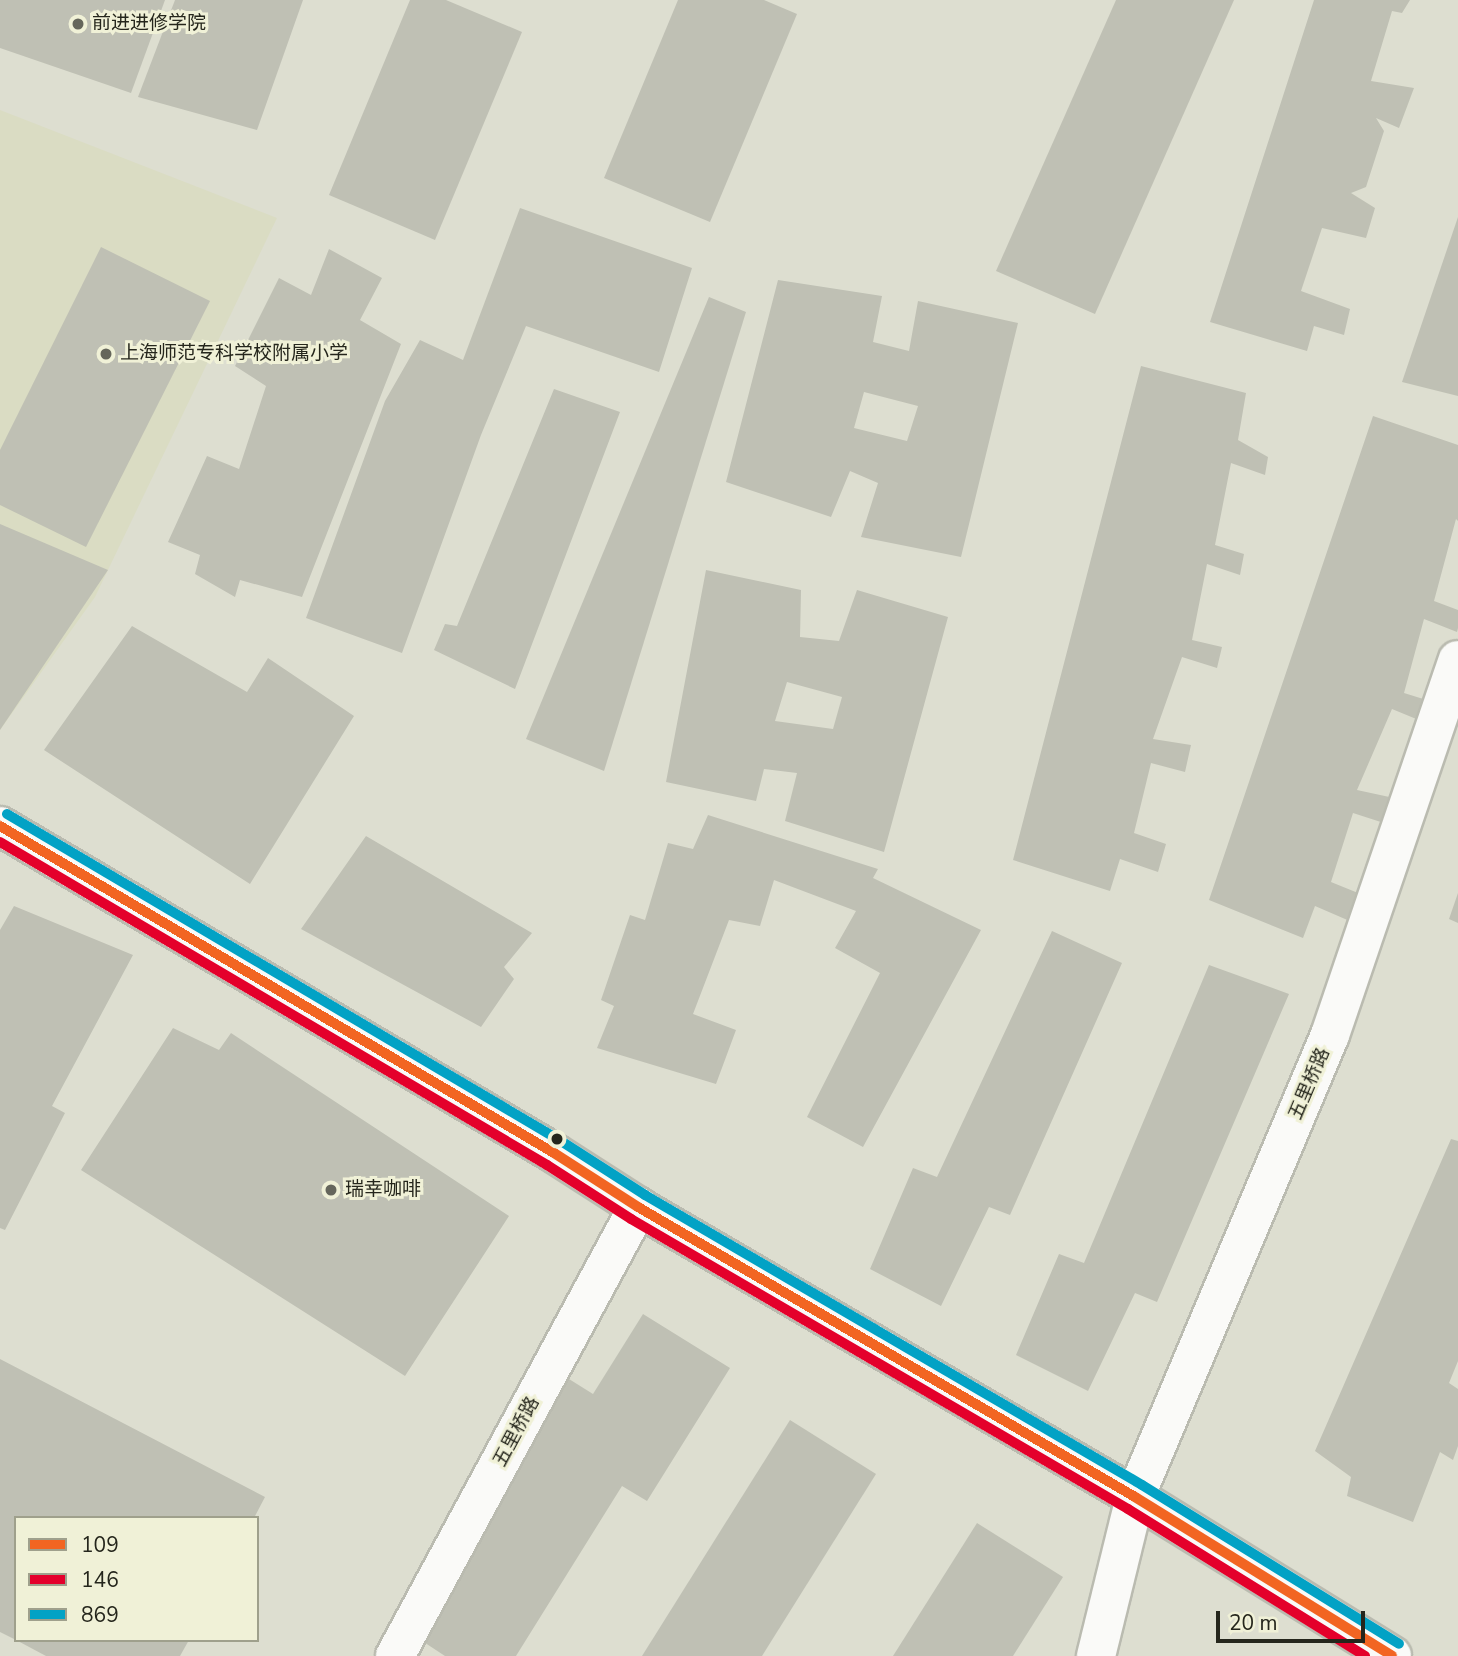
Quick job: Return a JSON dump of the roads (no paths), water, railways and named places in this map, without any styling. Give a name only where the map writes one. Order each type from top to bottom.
[{"type":"street","name":"五里桥路","points":[[1097,1656],[1135,1497],[1330,1035],[1458,660]]},
{"type":"street","points":[[0,826],[542,1146],[638,1208],[1135,1497],[1392,1656]]},
{"type":"street","name":"五里桥路","points":[[396,1656],[638,1208]]},
{"type":"place","name":"前进进修学院","points":[[78,24]]},
{"type":"place","name":"上海师范专科学校附属小学","points":[[106,354]]},
{"type":"place","name":"瑞幸咖啡","points":[[331,1190]]}]
